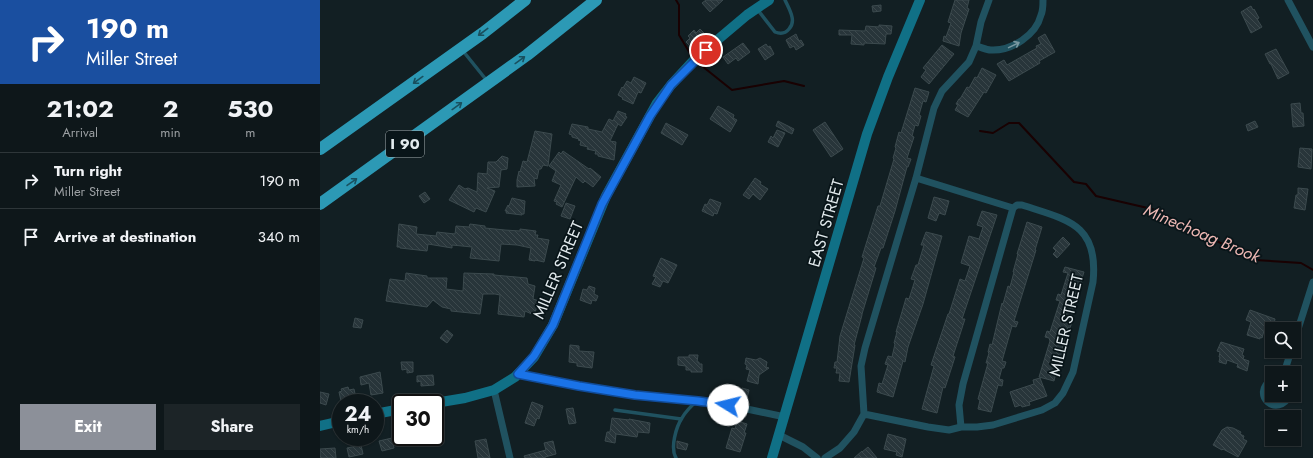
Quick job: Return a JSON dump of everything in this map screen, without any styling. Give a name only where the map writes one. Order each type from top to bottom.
[{"type":"highway","name":"I 90","points":[[320,149],[461,49],[525,0]]},
{"type":"highway","name":"I 90","points":[[320,204],[527,55],[596,0]]},
{"type":"street","name":"MILLER STREET","points":[[444,401],[494,390],[518,374],[534,356],[553,325],[604,200],[657,103],[671,85],[696,58],[747,15],[769,0]]},
{"type":"street","name":"EAST STREET","points":[[772,458],[867,134],[888,77],[920,0]]},
{"type":"street","points":[[825,458],[840,448],[854,432],[864,414],[861,366],[916,178],[934,108],[942,91],[969,62],[976,46],[981,22],[989,0]]},
{"type":"street","points":[[976,46],[991,50],[1006,48],[1023,40],[1034,30],[1041,16],[1044,0]]},
{"type":"street","points":[[1288,0],[1313,47]]},
{"type":"street","name":"MILLER STREET","points":[[864,414],[949,430],[961,427],[993,425],[1042,410],[1055,403],[1063,393],[1073,372],[1093,282],[1093,252],[1086,235],[1066,220],[1022,205],[1017,205],[1013,208],[916,178]]},
{"type":"street","points":[[961,427],[959,405],[963,384],[1013,208]]},
{"type":"street","points":[[1300,322],[1313,282]]},
{"type":"street","points":[[518,374],[579,386],[635,395],[698,401],[785,417]]},
{"type":"street","points":[[1265,386],[1263,390],[1265,400]]},
{"type":"street","points":[[494,390],[510,458]]},
{"type":"street","points":[[1268,402],[1279,406],[1285,402]]},
{"type":"street","points":[[320,426],[332,423]]},
{"type":"street","points":[[779,435],[804,448],[817,458]]},
{"type":"lane","points":[[756,8],[774,32],[786,33],[791,28],[793,18],[785,0]]},
{"type":"lane","points":[[461,49],[489,83]]},
{"type":"lane","points":[[676,458],[674,455],[673,442],[681,419],[688,409],[698,401]]},
{"type":"lane","points":[[615,410],[681,419]]},
{"type":"building","points":[[706,0],[723,0],[710,12],[702,3]]},
{"type":"building","points":[[955,0],[969,0],[967,8],[969,9],[961,33],[959,46],[943,41],[951,23],[948,22]]},
{"type":"building","points":[[881,5],[881,11],[873,12],[872,6]]},
{"type":"building","points":[[1251,6],[1259,18],[1257,19],[1262,27],[1251,33],[1241,12]]},
{"type":"building","points":[[879,25],[892,26],[891,34],[886,34],[885,44],[851,44],[852,35],[839,35],[839,30],[865,31],[866,26],[879,27]]},
{"type":"building","points":[[700,29],[706,35],[704,37],[705,38],[696,45],[694,43],[690,46],[686,42],[690,38],[688,36],[694,30],[696,33]]},
{"type":"building","points":[[796,34],[799,41],[801,40],[804,45],[796,50],[794,46],[790,48],[786,40]]},
{"type":"building","points":[[1045,34],[1055,52],[1039,61],[1040,63],[1009,81],[997,64],[1004,60],[1007,65],[1037,48],[1036,46],[1041,44],[1038,38]]},
{"type":"building","points":[[743,43],[750,52],[738,61],[736,58],[728,64],[723,57]]},
{"type":"building","points":[[766,44],[768,47],[770,46],[774,54],[765,60],[758,49]]},
{"type":"building","points":[[942,45],[954,54],[929,84],[921,77],[926,70],[923,68]]},
{"type":"building","points":[[1276,49],[1289,73],[1278,79],[1265,54]]},
{"type":"building","points":[[982,68],[996,75],[986,93],[984,92],[968,117],[955,110],[958,105],[956,104],[967,87],[969,88],[975,77],[977,78]]},
{"type":"building","points":[[634,77],[646,83],[641,93],[638,92],[633,104],[622,99],[623,98],[618,95],[627,81],[631,83]]},
{"type":"building","points":[[915,88],[929,92],[926,102],[923,101],[918,126],[915,125],[912,136],[914,137],[907,158],[911,159],[907,167],[883,248],[881,248],[874,267],[876,268],[854,345],[849,382],[839,381],[840,373],[836,373],[837,368],[834,368],[835,362],[837,362],[840,336],[864,258],[862,257],[878,206],[880,206],[894,159],[895,147],[899,132],[901,133]]},
{"type":"building","points":[[1300,103],[1301,113],[1303,113],[1304,126],[1293,127],[1291,104]]},
{"type":"building","points":[[718,106],[734,115],[733,118],[737,120],[730,132],[710,119]]},
{"type":"building","points":[[618,111],[626,114],[625,116],[627,117],[621,126],[618,124],[610,141],[616,142],[614,160],[598,156],[598,154],[595,154],[596,151],[587,149],[588,147],[580,145],[581,141],[578,140],[579,139],[572,137],[572,135],[569,134],[572,124],[588,127],[588,129],[602,132],[609,119],[613,121]]},
{"type":"building","points":[[778,121],[794,129],[792,134],[776,126]]},
{"type":"building","points":[[1255,121],[1258,127],[1248,131],[1246,125]]},
{"type":"building","points":[[825,122],[843,149],[831,157],[813,130]]},
{"type":"building","points":[[666,123],[688,135],[682,145],[661,133]]},
{"type":"building","points":[[777,130],[785,133],[778,147],[768,142],[771,136],[773,138]]},
{"type":"building","points":[[535,131],[552,134],[548,166],[543,165],[541,169],[539,169],[537,179],[534,178],[535,186],[517,187],[519,171],[520,172],[523,161],[527,162]]},
{"type":"building","points":[[1300,148],[1312,149],[1311,169],[1298,167]]},
{"type":"building","points":[[563,151],[589,169],[590,168],[601,177],[593,187],[585,181],[583,183],[576,177],[562,207],[554,201],[561,185],[552,181],[556,171],[549,166],[559,152],[561,154]]},
{"type":"building","points":[[502,156],[508,158],[507,169],[501,170],[499,187],[487,188],[495,191],[486,212],[476,208],[474,212],[449,200],[459,185],[465,189],[468,188],[477,192],[478,173],[487,174],[488,162],[496,162]]},
{"type":"building","points":[[755,178],[761,182],[760,184],[768,189],[760,200],[753,194],[749,199],[743,195]]},
{"type":"building","points":[[1298,188],[1308,189],[1305,210],[1294,208],[1296,195],[1298,195]]},
{"type":"building","points":[[425,192],[430,199],[424,203],[419,196]]},
{"type":"building","points":[[934,197],[949,201],[945,215],[939,213],[936,221],[928,218]]},
{"type":"building","points":[[512,198],[525,201],[524,214],[506,213],[507,211],[505,211]]},
{"type":"building","points":[[710,199],[721,203],[717,214],[714,213],[713,216],[702,211],[705,204],[707,205]]},
{"type":"building","points":[[566,203],[575,206],[570,219],[561,216]]},
{"type":"building","points":[[982,211],[997,215],[962,319],[965,319],[953,356],[955,357],[945,388],[943,387],[937,413],[922,409],[934,366],[931,365],[960,279],[965,281],[970,266],[961,263],[969,236],[979,239],[983,227],[977,225]]},
{"type":"building","points":[[1027,222],[1042,227],[1014,321],[1018,322],[1016,327],[1012,326],[1002,361],[1006,362],[1004,368],[1002,368],[999,379],[1003,380],[1002,386],[998,385],[991,412],[978,409],[980,400],[978,399],[988,363],[986,363],[990,344],[992,345],[1002,303],[1003,304],[1008,286],[1010,287],[1017,254]]},
{"type":"building","points":[[399,224],[417,227],[416,234],[436,236],[437,232],[455,234],[456,226],[469,227],[470,224],[485,226],[485,228],[536,231],[535,235],[538,235],[537,238],[549,240],[544,262],[529,260],[531,248],[501,244],[499,261],[470,258],[472,247],[452,245],[452,248],[428,244],[427,251],[397,247]]},
{"type":"building","points":[[926,232],[942,236],[923,304],[908,347],[905,362],[903,361],[893,397],[877,392],[879,383],[882,384],[888,365],[885,364],[888,356],[892,357],[896,332],[906,298],[909,299],[915,280],[911,279],[916,265],[918,265],[924,245],[921,245]]},
{"type":"building","points":[[1063,237],[1070,244],[1057,258],[1053,254],[1056,251],[1053,248]]},
{"type":"building","points":[[661,258],[677,265],[668,283],[663,281],[660,287],[652,284],[656,277],[653,276]]},
{"type":"building","points":[[1065,267],[1084,272],[1072,312],[1071,319],[1073,319],[1070,328],[1068,327],[1062,349],[1064,350],[1062,357],[1064,357],[1061,365],[1058,364],[1054,381],[1039,377],[1050,341],[1049,338],[1045,337],[1047,331],[1050,332],[1060,301],[1056,300],[1058,294],[1061,295],[1068,273],[1063,272]]},
{"type":"building","points":[[406,273],[427,276],[427,278],[447,278],[446,289],[463,291],[464,273],[494,274],[527,278],[528,284],[535,286],[533,299],[539,301],[534,315],[525,311],[524,317],[498,314],[500,295],[495,294],[483,294],[480,314],[451,311],[451,309],[442,307],[433,300],[427,307],[386,301],[390,279],[405,281]]},
{"type":"building","points":[[589,286],[595,288],[594,294],[598,296],[596,301],[592,300],[591,304],[580,300],[583,289],[587,290]]},
{"type":"building","points":[[1250,310],[1275,319],[1274,322],[1265,322],[1262,338],[1260,337],[1260,339],[1247,335],[1251,322],[1246,320]]},
{"type":"building","points":[[355,318],[363,320],[361,328],[353,327]]},
{"type":"building","points":[[447,330],[453,335],[447,343],[440,338]]},
{"type":"building","points":[[1221,342],[1244,349],[1242,355],[1244,356],[1243,359],[1249,361],[1247,371],[1237,367],[1238,364],[1227,360],[1226,364],[1219,362],[1220,352],[1217,351]]},
{"type":"building","points":[[570,345],[579,346],[579,351],[594,352],[592,368],[577,366],[577,363],[569,362]]},
{"type":"building","points":[[689,355],[698,355],[697,362],[702,364],[702,372],[691,372],[691,370],[686,370],[686,366],[678,365],[678,357],[689,357]]},
{"type":"building","points":[[746,358],[756,360],[760,358],[767,362],[766,367],[769,368],[759,375],[758,384],[747,381],[750,370],[746,369]]},
{"type":"building","points":[[401,362],[413,362],[413,372],[407,373],[407,369],[402,370]]},
{"type":"building","points":[[380,372],[383,393],[371,394],[369,383],[361,385],[360,377]]},
{"type":"building","points":[[433,375],[434,385],[421,386],[421,381],[417,382],[417,376]]},
{"type":"building","points":[[1040,378],[1047,396],[1029,402],[1030,405],[1015,407],[1010,392],[1034,384],[1033,380]]},
{"type":"building","points":[[348,387],[349,390],[354,389],[355,394],[339,394],[339,392],[342,391],[341,389]]},
{"type":"building","points":[[742,388],[749,390],[747,398],[740,396]]},
{"type":"building","points":[[320,392],[329,394],[326,405],[320,403]]},
{"type":"building","points":[[532,402],[543,406],[539,419],[537,418],[534,426],[525,423]]},
{"type":"building","points":[[573,408],[576,423],[569,424],[566,409]]},
{"type":"building","points":[[612,418],[629,419],[650,423],[649,433],[638,432],[637,437],[616,434],[615,443],[605,441],[607,432],[610,432]]},
{"type":"building","points":[[737,421],[747,424],[744,433],[746,433],[740,452],[726,448],[732,428],[735,429]]},
{"type":"building","points":[[1227,427],[1241,432],[1240,434],[1244,436],[1243,439],[1247,441],[1238,457],[1213,445],[1222,430]]},
{"type":"building","points":[[888,434],[906,439],[902,457],[896,455],[897,452],[884,449]]},
{"type":"building","points":[[392,438],[392,446],[394,448],[382,451],[380,446],[384,446],[384,440]]},
{"type":"building","points":[[486,439],[490,458],[478,458],[475,441]]},
{"type":"building","points":[[553,441],[556,454],[545,458],[525,458],[524,456],[546,450],[544,443]]},
{"type":"building","points":[[677,441],[688,444],[686,450],[677,448]]},
{"type":"building","points":[[361,446],[363,454],[349,457],[347,448]]},
{"type":"building","points":[[868,447],[877,458],[854,458],[862,451]]},
{"type":"building","points":[[335,448],[336,458],[320,458],[320,449]]},
{"type":"waterway","name":"Minechoag Brook","points":[[676,0],[679,5],[679,35],[691,55]]},
{"type":"waterway","name":"Minechoag Brook","points":[[702,66],[732,90],[784,81],[804,86]]},
{"type":"waterway","name":"Minechoag Brook","points":[[980,131],[993,133],[1009,123],[1019,123],[1074,182],[1086,184],[1096,196],[1152,209],[1255,260],[1301,263],[1313,270]]},
{"type":"route","points":[[706,50],[684,70],[657,103],[602,204],[553,325],[534,356],[518,374],[635,395],[666,397],[728,405]]}]
